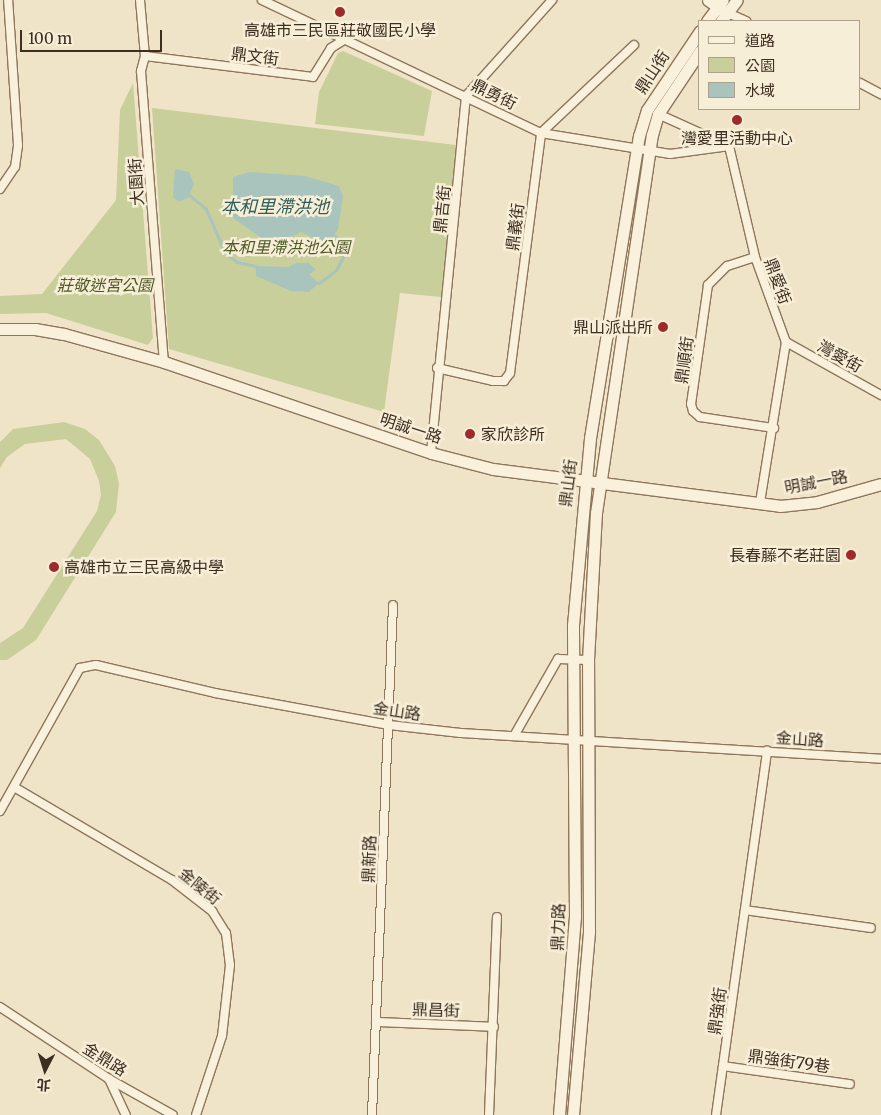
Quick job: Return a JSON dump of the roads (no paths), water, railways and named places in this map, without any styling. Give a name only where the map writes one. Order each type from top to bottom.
[{"type":"street","points":[[3,187],[15,167],[18,145],[8,0]]},
{"type":"street","name":"大園街","points":[[140,0],[145,56],[141,71],[164,362]]},
{"type":"street","name":"鼎勇街","points":[[262,0],[542,133],[670,154],[729,146]]},
{"type":"street","points":[[466,96],[552,0]]},
{"type":"street","points":[[708,0],[744,20]]},
{"type":"street","points":[[708,20],[737,0]]},
{"type":"street","name":"鼎山街","points":[[574,739],[572,660],[585,480],[609,312],[636,147],[647,110],[698,34]]},
{"type":"street","name":"鼎文街","points":[[145,56],[313,77],[331,48],[344,40]]},
{"type":"street","points":[[542,133],[634,45]]},
{"type":"street","name":"鼎山街","points":[[589,740],[588,660],[600,482],[649,150],[658,114],[698,54]]},
{"type":"street","points":[[861,84],[881,94]]},
{"type":"street","name":"鼎吉街","points":[[431,453],[437,368],[466,96]]},
{"type":"street","points":[[658,114],[729,146]]},
{"type":"street","name":"鼎義街","points":[[437,368],[492,381],[504,381],[510,373],[542,133]]},
{"type":"street","name":"鼎愛街","points":[[729,146],[754,258],[786,342],[774,428],[760,503]]},
{"type":"street","name":"鼎順街","points":[[754,258],[727,266],[708,285],[691,404],[693,411],[700,416],[774,428]]},
{"type":"street","points":[[609,312],[625,313]]},
{"type":"street","name":"明誠一路","points":[[0,329],[35,328],[64,334],[164,362],[431,453],[493,469],[780,506],[816,502],[881,484]]},
{"type":"street","name":"灣愛街","points":[[786,342],[881,395]]},
{"type":"street","name":"鼎新路","points":[[372,1115],[393,605]]},
{"type":"street","points":[[514,736],[558,660],[588,660]]},
{"type":"street","name":"金山路","points":[[0,812],[80,668],[96,665],[215,693],[388,725],[514,736],[881,759]]},
{"type":"street","name":"鼎力路","points":[[559,1115],[575,924],[574,739]]},
{"type":"street","name":"鼎力路","points":[[573,1115],[589,931],[589,740]]},
{"type":"street","name":"鼎強街","points":[[716,1115],[767,751]]},
{"type":"street","name":"金陵街","points":[[14,787],[172,880],[212,910],[226,933],[230,965],[222,1036],[206,1093],[196,1115]]},
{"type":"street","points":[[745,910],[871,928]]},
{"type":"street","points":[[490,1115],[497,917]]},
{"type":"street","name":"金鼎路","points":[[0,1007],[109,1079],[173,1115]]},
{"type":"street","name":"鼎昌街","points":[[376,1022],[494,1027]]},
{"type":"street","name":"鼎強街79巷","points":[[723,1066],[850,1084]]},
{"type":"street","points":[[109,1079],[126,1115]]},
{"type":"water","points":[[175,169],[189,172],[194,184],[188,198],[179,202],[173,197]]},
{"type":"water","name":"本和里滯洪池","points":[[249,172],[305,176],[339,186],[343,196],[338,229],[320,257],[318,240],[301,232],[289,238],[287,247],[294,249],[292,256],[268,256],[260,237],[233,218],[233,177]]},
{"type":"water","points":[[296,263],[309,263],[316,270],[309,274],[319,283],[309,292],[291,291],[256,276],[256,266],[288,267]]},
{"type":"waterway","points":[[189,195],[206,209],[225,253],[237,262],[256,266]]},
{"type":"waterway","points":[[319,283],[336,270],[343,257],[344,243],[334,235]]},
{"type":"place","name":"高雄市三民區莊敬國民小學","points":[[340,12]]},
{"type":"place","name":"灣愛里活動中心","points":[[737,120]]},
{"type":"place","name":"鼎山派出所","points":[[663,327]]},
{"type":"place","name":"家欣診所","points":[[470,434]]},
{"type":"place","name":"長春藤不老莊園","points":[[851,555]]},
{"type":"place","name":"高雄市立三民高級中學","points":[[54,567]]},
{"type":"park label","name":"本和里滯洪池公園","points":[[286,247]]},
{"type":"park label","name":"莊敬迷宮公園","points":[[105,285]]}]
